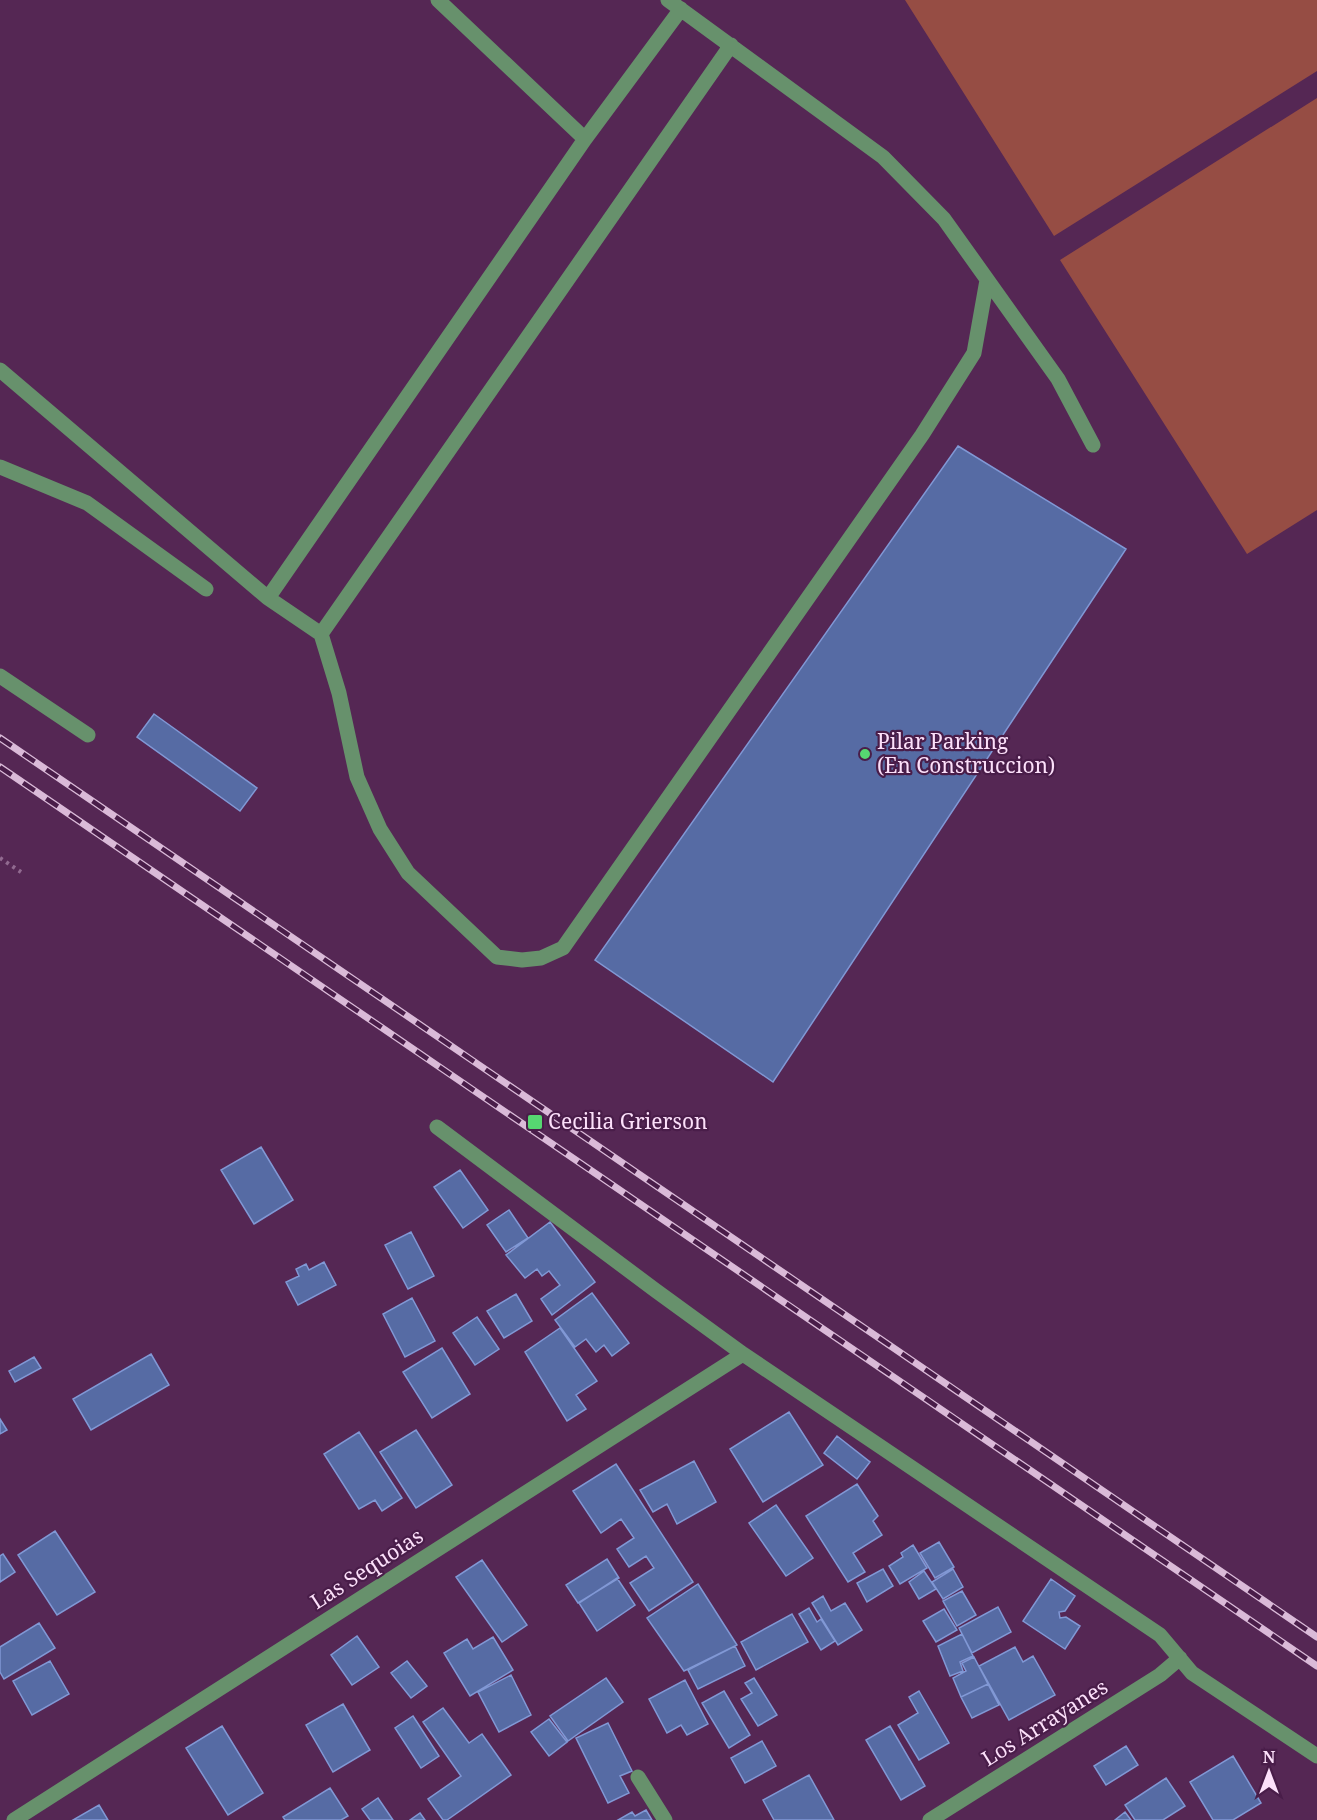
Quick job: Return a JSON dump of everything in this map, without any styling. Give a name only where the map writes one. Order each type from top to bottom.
[{"type":"street","points":[[438,0],[585,139]]},
{"type":"street","points":[[668,0],[883,157],[944,219],[1058,379],[1093,445]]},
{"type":"street","points":[[268,598],[585,139],[681,9]]},
{"type":"street","points":[[321,634],[731,45]]},
{"type":"street","points":[[0,370],[268,598],[321,634],[339,693],[357,777],[380,829],[408,873],[497,957],[522,960],[541,958],[564,948],[922,435],[974,353],[987,280]]},
{"type":"street","points":[[0,467],[87,503],[206,589]]},
{"type":"street","points":[[0,676],[87,735]]},
{"type":"street","points":[[437,1127],[743,1354],[1160,1635],[1192,1673],[1317,1756]]},
{"type":"street","name":"Las Sequoias","points":[[14,1820],[743,1354]]},
{"type":"street","name":"Los Arrayanes","points":[[930,1820],[1160,1675],[1180,1658]]},
{"type":"street","points":[[638,1777],[665,1820]]},
{"type":"path","points":[[0,858],[21,872]]},
{"type":"shaded area","points":[[905,0],[1317,0],[1317,71],[1054,236]]},
{"type":"shaded area","points":[[1317,98],[1317,510],[1247,554],[1060,260]]},
{"type":"building","name":"Pilar Parking (En Construccion)","points":[[958,446],[1126,549],[773,1082],[595,960]]},
{"type":"building","points":[[154,714],[257,788],[240,811],[137,737]]},
{"type":"building","points":[[261,1147],[293,1200],[254,1224],[221,1170]]},
{"type":"building","points":[[460,1170],[488,1210],[463,1228],[434,1187]]},
{"type":"building","points":[[509,1210],[528,1238],[506,1252],[487,1225]]},
{"type":"building","points":[[550,1222],[595,1282],[552,1315],[541,1299],[560,1285],[549,1271],[542,1276],[537,1269],[525,1278],[506,1255]]},
{"type":"building","points":[[411,1232],[434,1276],[408,1289],[385,1245]]},
{"type":"building","points":[[324,1262],[336,1285],[298,1305],[286,1282],[299,1276],[296,1269],[306,1264],[309,1270]]},
{"type":"building","points":[[592,1293],[629,1343],[612,1356],[604,1345],[596,1352],[586,1339],[575,1347],[555,1320]]},
{"type":"building","points":[[516,1294],[532,1321],[504,1338],[487,1311]]},
{"type":"building","points":[[412,1298],[435,1341],[405,1357],[383,1314]]},
{"type":"building","points":[[477,1317],[499,1349],[475,1365],[453,1333]]},
{"type":"building","points":[[560,1328],[597,1381],[576,1395],[586,1409],[567,1421],[525,1352]]},
{"type":"building","points":[[442,1348],[470,1394],[432,1418],[403,1372]]},
{"type":"building","points":[[151,1354],[169,1385],[91,1430],[73,1399]]},
{"type":"building","points":[[34,1357],[41,1368],[15,1382],[9,1371]]},
{"type":"building","points":[[789,1412],[823,1465],[763,1502],[730,1449]]},
{"type":"building","points":[[0,1419],[7,1430],[0,1434]]},
{"type":"building","points":[[416,1430],[452,1485],[416,1508],[380,1452]]},
{"type":"building","points":[[359,1432],[402,1498],[382,1511],[375,1500],[359,1509],[324,1454]]},
{"type":"building","points":[[837,1436],[870,1462],[857,1479],[824,1453]]},
{"type":"building","points":[[694,1461],[716,1502],[677,1524],[667,1504],[653,1512],[640,1490]]},
{"type":"building","points":[[616,1464],[693,1582],[649,1611],[630,1583],[654,1568],[646,1556],[629,1567],[617,1549],[634,1538],[621,1519],[601,1533],[573,1491]]},
{"type":"building","points":[[857,1484],[878,1516],[873,1521],[882,1535],[853,1553],[865,1572],[848,1582],[806,1516]]},
{"type":"building","points":[[776,1505],[813,1558],[786,1576],[749,1523]]},
{"type":"building","points":[[55,1531],[95,1592],[57,1615],[18,1555]]},
{"type":"building","points":[[939,1542],[954,1567],[935,1578],[920,1553]]},
{"type":"building","points":[[913,1545],[927,1568],[900,1584],[889,1566],[903,1557],[901,1553]]},
{"type":"building","points":[[3,1554],[15,1572],[0,1582],[0,1556]]},
{"type":"building","points":[[607,1559],[619,1578],[578,1603],[566,1585]]},
{"type":"building","points":[[482,1560],[527,1625],[502,1642],[456,1577]]},
{"type":"building","points":[[883,1569],[893,1586],[867,1602],[857,1583]]},
{"type":"building","points":[[953,1569],[963,1587],[943,1599],[932,1582]]},
{"type":"building","points":[[924,1571],[936,1589],[919,1599],[909,1582]]},
{"type":"building","points":[[617,1578],[635,1605],[597,1631],[579,1603]]},
{"type":"building","points":[[1051,1579],[1075,1596],[1065,1611],[1059,1612],[1060,1618],[1066,1617],[1080,1626],[1065,1649],[1023,1621]]},
{"type":"building","points":[[698,1584],[737,1645],[684,1671],[647,1618]]},
{"type":"building","points":[[962,1591],[976,1615],[957,1626],[943,1601]]},
{"type":"building","points":[[823,1596],[831,1611],[845,1603],[862,1630],[838,1645],[812,1603]]},
{"type":"building","points":[[998,1607],[1011,1632],[972,1653],[959,1628]]},
{"type":"building","points":[[809,1608],[817,1622],[821,1619],[835,1641],[821,1650],[799,1614]]},
{"type":"building","points":[[944,1609],[957,1630],[936,1642],[923,1621]]},
{"type":"building","points":[[792,1614],[808,1642],[756,1670],[741,1642]]},
{"type":"building","points":[[39,1623],[55,1648],[4,1679],[0,1672],[0,1647]]},
{"type":"building","points":[[962,1634],[973,1656],[960,1662],[963,1671],[950,1676],[938,1646]]},
{"type":"building","points":[[357,1636],[379,1667],[352,1685],[331,1655]]},
{"type":"building","points":[[493,1637],[513,1670],[470,1696],[444,1653],[467,1639],[473,1649]]},
{"type":"building","points":[[735,1646],[745,1666],[698,1689],[688,1670]]},
{"type":"building","points":[[1015,1647],[1023,1662],[1033,1656],[1055,1695],[1009,1720],[979,1666]]},
{"type":"building","points":[[974,1657],[988,1684],[961,1697],[953,1678],[966,1671],[962,1663]]},
{"type":"building","points":[[50,1661],[69,1694],[32,1715],[13,1681]]},
{"type":"building","points":[[407,1661],[427,1686],[411,1698],[391,1673]]},
{"type":"building","points":[[511,1675],[531,1715],[499,1732],[478,1692]]},
{"type":"building","points":[[606,1678],[623,1702],[568,1741],[550,1716]]},
{"type":"building","points":[[754,1678],[777,1715],[758,1726],[741,1699],[752,1693],[745,1683]]},
{"type":"building","points":[[685,1680],[708,1724],[687,1735],[681,1725],[667,1733],[649,1699]]},
{"type":"building","points":[[988,1684],[999,1705],[972,1718],[961,1697]]},
{"type":"building","points":[[724,1691],[750,1735],[729,1748],[702,1703]]},
{"type":"building","points":[[919,1691],[949,1743],[919,1760],[898,1725],[918,1713],[909,1697]]},
{"type":"building","points":[[343,1704],[370,1750],[333,1772],[306,1725]]},
{"type":"building","points":[[443,1708],[469,1743],[482,1734],[511,1775],[447,1820],[443,1820],[428,1799],[461,1776],[423,1722]]},
{"type":"building","points":[[413,1716],[439,1756],[421,1768],[395,1728]]},
{"type":"building","points":[[549,1719],[567,1742],[549,1756],[531,1732]]},
{"type":"building","points":[[608,1723],[632,1771],[620,1776],[629,1793],[608,1803],[576,1738]]},
{"type":"building","points":[[222,1726],[263,1793],[228,1815],[186,1748]]},
{"type":"building","points":[[890,1726],[925,1786],[901,1800],[866,1740]]},
{"type":"building","points":[[762,1741],[776,1766],[745,1783],[731,1758]]},
{"type":"building","points":[[1126,1746],[1138,1765],[1106,1785],[1094,1766]]},
{"type":"building","points":[[1233,1756],[1261,1803],[1233,1820],[1213,1820],[1190,1782]]},
{"type":"building","points":[[809,1775],[834,1820],[774,1820],[763,1800]]},
{"type":"building","points":[[1166,1778],[1185,1806],[1163,1820],[1135,1820],[1125,1805]]},
{"type":"building","points":[[330,1788],[348,1816],[341,1820],[285,1820],[283,1817]]},
{"type":"building","points":[[378,1798],[393,1820],[370,1820],[362,1809]]},
{"type":"building","points":[[99,1805],[108,1820],[73,1820]]},
{"type":"building","points":[[646,1810],[652,1820],[618,1820],[632,1812],[635,1816]]},
{"type":"building","points":[[1125,1812],[1131,1820],[1115,1820]]},
{"type":"building","points":[[420,1813],[425,1820],[410,1820]]},
{"type":"railway","points":[[0,738],[1317,1637]]},
{"type":"railway","points":[[0,767],[1317,1666]]},
{"type":"place","name":"Pilar Parking (En Construccion)","points":[[865,754]]},
{"type":"place","name":"Cecilia Grierson","points":[[535,1122]]}]
